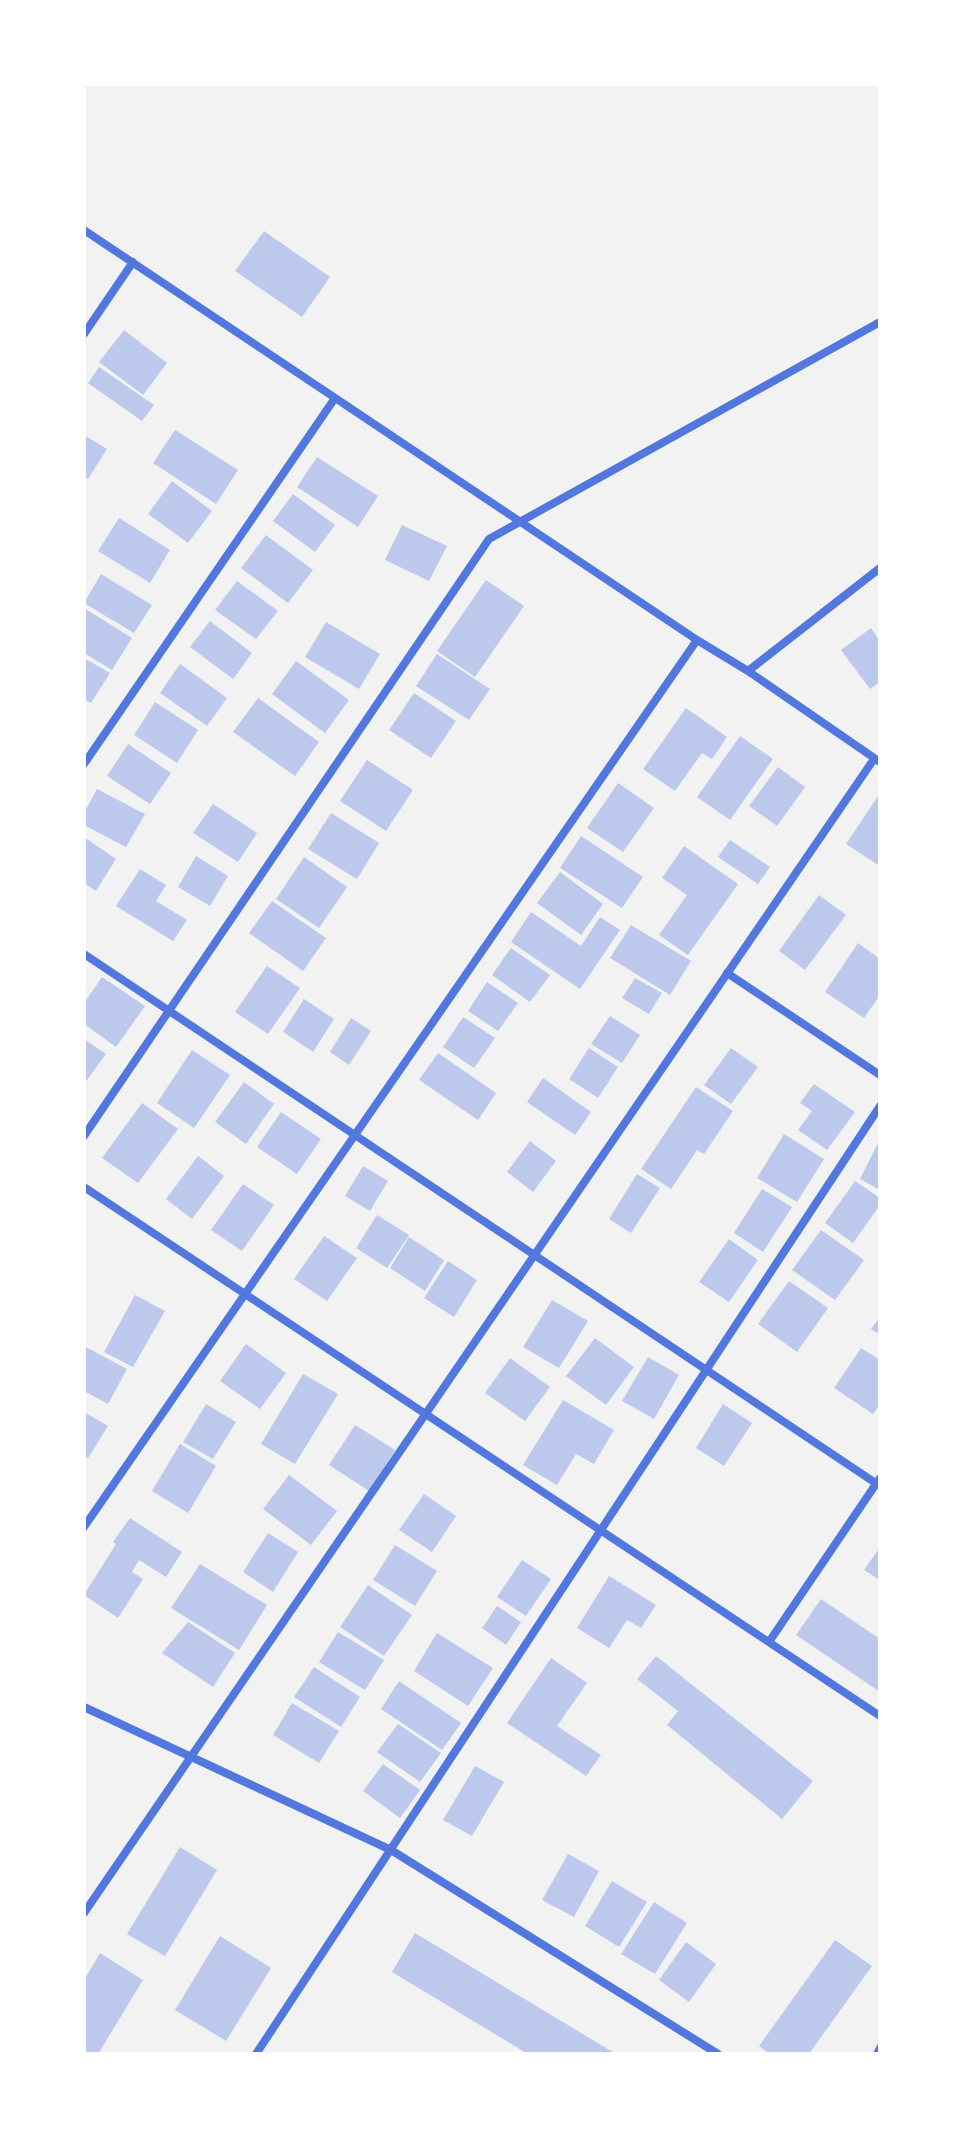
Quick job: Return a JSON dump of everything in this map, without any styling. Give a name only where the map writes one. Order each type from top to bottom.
[{"type":"street","points":[[84,230],[519,522],[748,671],[877,761],[727,973],[84,1913]]},
{"type":"street","points":[[84,334],[133,262]]},
{"type":"street","points":[[84,1136],[489,539],[880,322]]},
{"type":"street","points":[[84,764],[335,398]]},
{"type":"street","points":[[748,671],[880,568]]},
{"type":"street","points":[[84,1527],[697,640]]},
{"type":"street","points":[[84,954],[879,1483],[769,1642]]},
{"type":"street","points":[[727,973],[880,1075]]},
{"type":"street","points":[[256,2054],[880,1106]]},
{"type":"street","points":[[84,1187],[880,1716]]},
{"type":"street","points":[[84,1707],[391,1850],[718,2054]]},
{"type":"street","points":[[877,2054],[880,2048]]},
{"type":"building","points":[[264,231],[330,277],[302,317],[235,271]]},
{"type":"building","points":[[124,330],[167,363],[143,395],[99,362]]},
{"type":"building","points":[[99,367],[154,405],[142,421],[88,383]]},
{"type":"building","points":[[175,430],[238,470],[216,504],[153,463]]},
{"type":"building","points":[[84,435],[107,449],[88,479],[84,477]]},
{"type":"building","points":[[317,457],[378,496],[358,527],[297,487]]},
{"type":"building","points":[[172,481],[212,511],[188,543],[148,514]]},
{"type":"building","points":[[293,494],[335,525],[315,552],[273,521]]},
{"type":"building","points":[[119,518],[170,550],[150,583],[98,551]]},
{"type":"building","points":[[402,525],[447,546],[429,581],[385,560]]},
{"type":"building","points":[[266,535],[313,570],[288,603],[241,568]]},
{"type":"building","points":[[101,574],[152,605],[134,633],[84,603]]},
{"type":"building","points":[[486,580],[524,606],[475,677],[437,651]]},
{"type":"building","points":[[237,581],[278,611],[256,639],[215,610]]},
{"type":"building","points":[[84,608],[132,638],[112,670],[84,653]]},
{"type":"building","points":[[210,621],[252,653],[233,679],[190,647]]},
{"type":"building","points":[[326,622],[380,654],[359,689],[305,657]]},
{"type":"building","points":[[871,628],[880,641],[880,682],[870,689],[841,650]]},
{"type":"building","points":[[437,654],[490,689],[469,720],[416,686]]},
{"type":"building","points":[[84,658],[110,673],[91,703],[84,699]]},
{"type":"building","points":[[296,661],[349,700],[325,733],[272,694]]},
{"type":"building","points":[[180,664],[227,698],[207,726],[160,693]]},
{"type":"building","points":[[414,693],[456,721],[431,758],[389,730]]},
{"type":"building","points":[[258,698],[319,742],[295,776],[233,732]]},
{"type":"building","points":[[155,702],[198,730],[177,763],[134,735]]},
{"type":"building","points":[[686,708],[727,737],[712,759],[702,753],[675,791],[643,769]]},
{"type":"building","points":[[740,736],[773,759],[730,820],[697,797]]},
{"type":"building","points":[[128,744],[171,773],[150,804],[107,776]]},
{"type":"building","points":[[367,760],[413,790],[386,831],[340,801]]},
{"type":"building","points":[[778,767],[805,787],[777,826],[749,806]]},
{"type":"building","points":[[618,783],[654,808],[623,852],[587,828]]},
{"type":"building","points":[[97,789],[145,814],[126,847],[84,825],[84,813]]},
{"type":"building","points":[[880,793],[880,861],[878,865],[846,844]]},
{"type":"building","points":[[213,804],[257,833],[238,862],[193,833]]},
{"type":"building","points":[[331,813],[379,843],[357,879],[308,849]]},
{"type":"building","points":[[581,836],[643,877],[622,908],[560,868]]},
{"type":"building","points":[[84,837],[116,859],[96,891],[84,883]]},
{"type":"building","points":[[730,840],[770,867],[758,884],[718,857]]},
{"type":"building","points":[[684,846],[738,884],[688,955],[659,935],[687,895],[662,878]]},
{"type":"building","points":[[196,856],[228,876],[210,906],[178,887]]},
{"type":"building","points":[[304,857],[347,887],[319,928],[276,899]]},
{"type":"building","points":[[140,869],[166,885],[156,901],[187,920],[173,941],[116,906]]},
{"type":"building","points":[[560,872],[603,904],[581,935],[537,903]]},
{"type":"building","points":[[819,895],[846,915],[805,970],[779,951]]},
{"type":"building","points":[[272,901],[326,938],[303,971],[249,933]]},
{"type":"building","points":[[531,912],[581,946],[600,917],[620,930],[580,989],[511,942]]},
{"type":"building","points":[[631,925],[691,961],[670,995],[610,958]]},
{"type":"building","points":[[858,943],[880,959],[880,995],[864,1018],[825,992]]},
{"type":"building","points":[[511,948],[550,975],[530,1002],[492,975]]},
{"type":"building","points":[[267,966],[300,988],[268,1034],[235,1012]]},
{"type":"building","points":[[102,977],[145,1006],[116,1047],[84,1024],[84,1003]]},
{"type":"building","points":[[635,978],[662,993],[649,1014],[622,998]]},
{"type":"building","points":[[487,982],[518,1003],[498,1031],[468,1011]]},
{"type":"building","points":[[304,999],[334,1019],[313,1052],[283,1032]]},
{"type":"building","points":[[610,1016],[640,1035],[622,1063],[591,1044]]},
{"type":"building","points":[[463,1017],[495,1038],[474,1068],[443,1047]]},
{"type":"building","points":[[351,1018],[371,1031],[349,1065],[330,1052]]},
{"type":"building","points":[[84,1039],[106,1054],[84,1084]]},
{"type":"building","points":[[589,1048],[618,1067],[598,1098],[569,1079]]},
{"type":"building","points":[[731,1048],[758,1067],[731,1104],[704,1085]]},
{"type":"building","points":[[192,1050],[230,1075],[194,1128],[157,1103]]},
{"type":"building","points":[[438,1053],[496,1093],[478,1120],[419,1080]]},
{"type":"building","points":[[543,1078],[591,1112],[575,1135],[527,1102]]},
{"type":"building","points":[[244,1082],[274,1104],[246,1144],[215,1122]]},
{"type":"building","points":[[814,1084],[855,1112],[827,1150],[798,1130],[812,1111],[800,1103]]},
{"type":"building","points":[[696,1087],[733,1111],[704,1154],[697,1150],[671,1189],[641,1169]]},
{"type":"building","points":[[142,1103],[178,1129],[138,1183],[102,1158]]},
{"type":"building","points":[[281,1112],[321,1139],[297,1174],[257,1147]]},
{"type":"building","points":[[784,1134],[824,1159],[797,1202],[757,1178]]},
{"type":"building","points":[[880,1139],[880,1190],[860,1179]]},
{"type":"building","points":[[530,1141],[556,1161],[533,1192],[507,1172]]},
{"type":"building","points":[[198,1156],[224,1176],[192,1219],[166,1199]]},
{"type":"building","points":[[363,1166],[388,1181],[370,1211],[345,1196]]},
{"type":"building","points":[[637,1174],[660,1188],[631,1233],[609,1219]]},
{"type":"building","points":[[855,1181],[880,1198],[880,1205],[853,1243],[825,1223]]},
{"type":"building","points":[[243,1184],[274,1205],[242,1251],[211,1230]]},
{"type":"building","points":[[762,1189],[792,1207],[763,1252],[734,1233]]},
{"type":"building","points":[[377,1215],[409,1235],[387,1268],[356,1248]]},
{"type":"building","points":[[821,1230],[864,1260],[835,1300],[792,1270]]},
{"type":"building","points":[[324,1236],[357,1258],[327,1301],[294,1279]]},
{"type":"building","points":[[409,1237],[444,1260],[425,1291],[390,1268]]},
{"type":"building","points":[[729,1239],[758,1260],[729,1302],[699,1282]]},
{"type":"building","points":[[448,1261],[477,1280],[454,1317],[424,1298]]},
{"type":"building","points":[[789,1281],[828,1308],[797,1352],[758,1324]]},
{"type":"building","points":[[135,1295],[165,1311],[133,1367],[104,1352]]},
{"type":"building","points":[[552,1300],[588,1321],[559,1368],[523,1347]]},
{"type":"building","points":[[880,1317],[880,1335],[871,1329]]},
{"type":"building","points":[[595,1338],[634,1367],[606,1405],[566,1376]]},
{"type":"building","points":[[246,1344],[286,1373],[260,1409],[220,1381]]},
{"type":"building","points":[[84,1346],[127,1369],[108,1404],[84,1391]]},
{"type":"building","points":[[861,1348],[880,1360],[880,1404],[873,1414],[834,1388]]},
{"type":"building","points":[[648,1357],[679,1375],[654,1419],[622,1401]]},
{"type":"building","points":[[510,1358],[550,1387],[525,1421],[485,1393]]},
{"type":"building","points":[[303,1374],[338,1394],[295,1464],[261,1444]]},
{"type":"building","points":[[563,1400],[614,1430],[594,1464],[576,1454],[557,1485],[523,1465]]},
{"type":"building","points":[[206,1404],[236,1422],[213,1459],[183,1442]]},
{"type":"building","points":[[723,1404],[752,1423],[724,1466],[696,1448]]},
{"type":"building","points":[[84,1412],[108,1426],[88,1458],[84,1455]]},
{"type":"building","points":[[355,1425],[395,1450],[369,1491],[329,1465]]},
{"type":"building","points":[[180,1444],[216,1466],[188,1513],[152,1491]]},
{"type":"building","points":[[289,1475],[337,1511],[311,1545],[263,1509]]},
{"type":"building","points":[[424,1494],[456,1516],[432,1552],[399,1530]]},
{"type":"building","points":[[130,1518],[182,1552],[166,1577],[139,1560],[132,1572],[143,1579],[118,1618],[84,1595]]},
{"type":"building","points":[[268,1533],[298,1552],[273,1592],[243,1572]]},
{"type":"building","points":[[395,1545],[437,1571],[415,1606],[373,1580]]},
{"type":"building","points":[[880,1547],[880,1580],[864,1570]]},
{"type":"building","points":[[522,1560],[551,1579],[526,1616],[497,1597]]},
{"type":"building","points":[[200,1564],[267,1605],[239,1650],[171,1608]]},
{"type":"building","points":[[609,1576],[656,1605],[641,1628],[627,1620],[609,1648],[577,1628]]},
{"type":"building","points":[[368,1585],[412,1615],[384,1656],[340,1627]]},
{"type":"building","points":[[821,1599],[880,1639],[880,1692],[796,1635]]},
{"type":"building","points":[[497,1606],[521,1622],[506,1645],[482,1628]]},
{"type":"building","points":[[188,1622],[235,1653],[213,1687],[162,1653]]},
{"type":"building","points":[[338,1632],[384,1660],[365,1690],[319,1662]]},
{"type":"building","points":[[437,1633],[493,1668],[468,1706],[414,1671]]},
{"type":"building","points":[[656,1656],[813,1781],[782,1819],[667,1725],[678,1711],[637,1679]]},
{"type":"building","points":[[551,1658],[587,1683],[557,1726],[601,1755],[586,1776],[507,1723]]},
{"type":"building","points":[[314,1667],[360,1697],[341,1727],[294,1697]]},
{"type":"building","points":[[399,1681],[461,1723],[442,1750],[381,1709]]},
{"type":"building","points":[[292,1703],[339,1731],[319,1763],[273,1735]]},
{"type":"building","points":[[398,1724],[441,1753],[420,1782],[377,1752]]},
{"type":"building","points":[[383,1764],[420,1790],[400,1818],[363,1791]]},
{"type":"building","points":[[475,1766],[504,1782],[472,1836],[443,1820]]},
{"type":"building","points":[[180,1847],[217,1870],[165,1956],[127,1934]]},
{"type":"building","points":[[568,1854],[599,1871],[574,1917],[542,1900]]},
{"type":"building","points":[[612,1881],[647,1902],[619,1947],[585,1926]]},
{"type":"building","points":[[654,1902],[687,1923],[655,1974],[621,1954]]},
{"type":"building","points":[[415,1933],[616,2054],[528,2054],[392,1972]]},
{"type":"building","points":[[220,1936],[271,1968],[226,2041],[175,2010]]},
{"type":"building","points":[[835,1940],[872,1966],[809,2054],[770,2054],[759,2046]]},
{"type":"building","points":[[686,1942],[716,1964],[689,2002],[659,1980]]},
{"type":"building","points":[[100,1953],[143,1980],[98,2054],[84,2054],[84,1980]]}]
